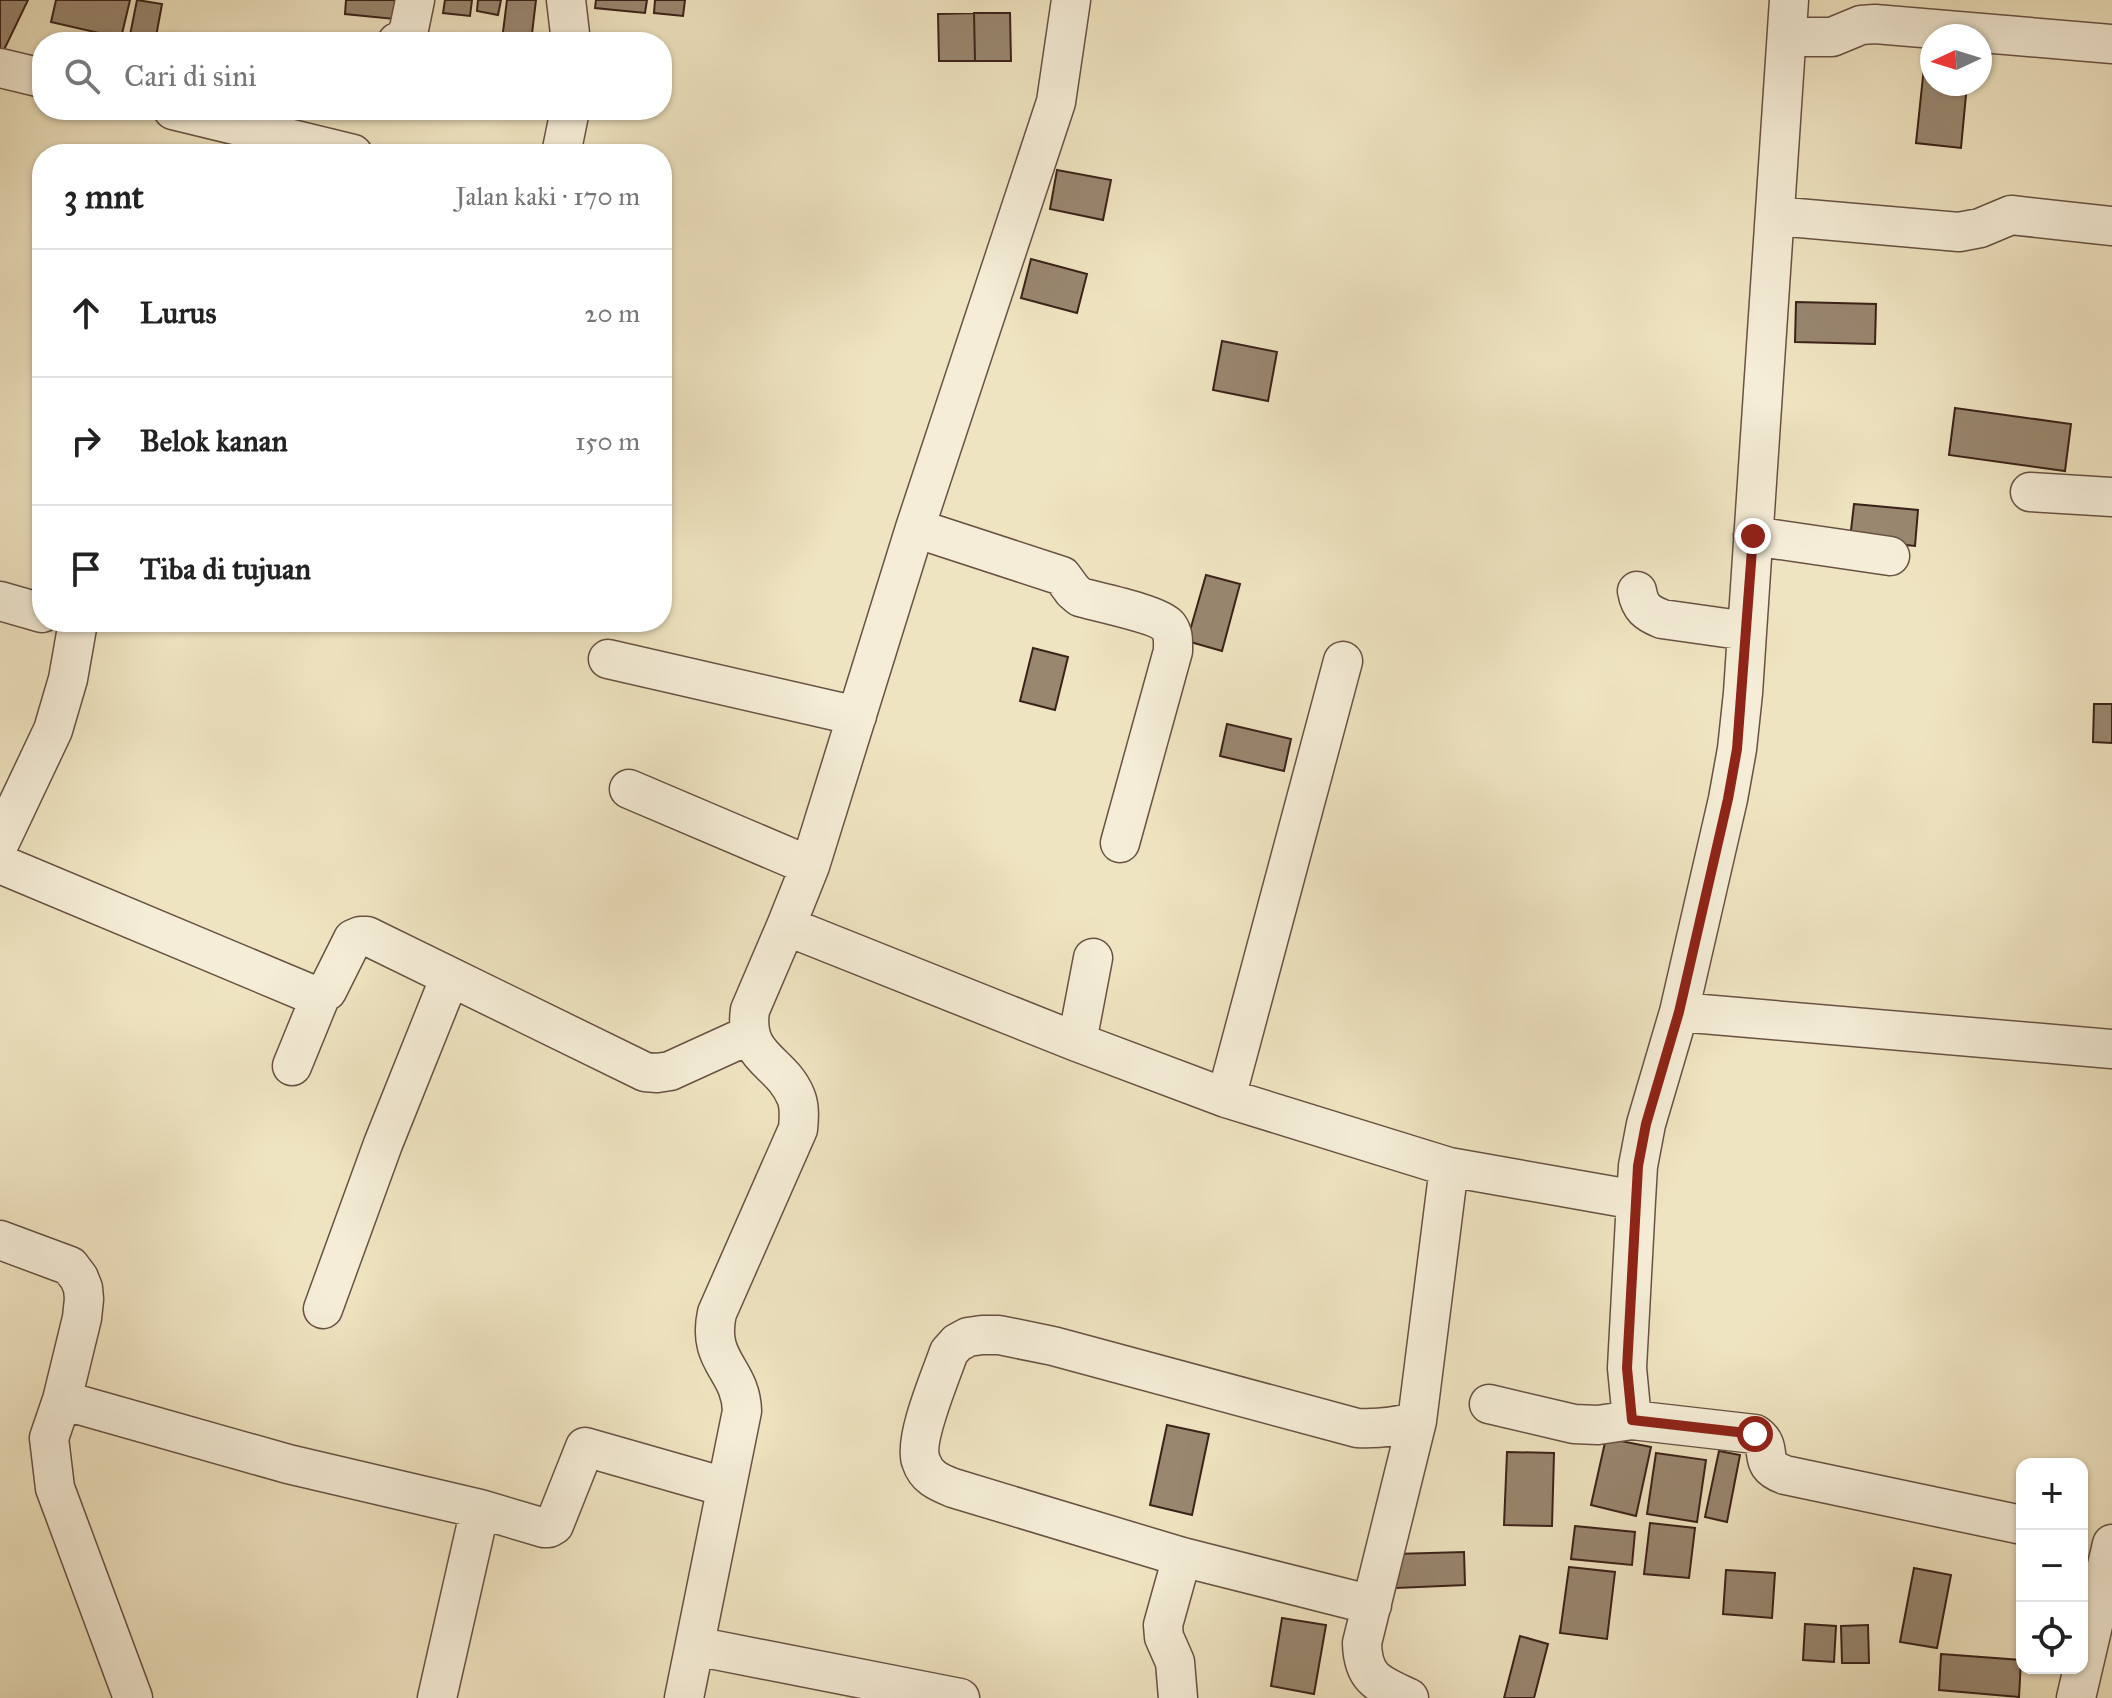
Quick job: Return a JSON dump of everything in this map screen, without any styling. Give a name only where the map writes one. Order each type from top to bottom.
[{"type":"street","points":[[407,32],[415,0]]},
{"type":"street","points":[[566,0],[570,32]]},
{"type":"street","points":[[684,1698],[742,1411],[737,1386],[718,1354],[713,1329],[717,1313],[798,1129],[796,1098],[788,1084],[753,1046],[749,1035],[750,1010],[810,866],[915,528],[1056,102],[1071,0]]},
{"type":"street","points":[[1632,1420],[1627,1368],[1638,1166],[1646,1124],[1679,1012],[1737,749],[1788,18],[1832,37],[1861,25],[1875,24],[2112,44]]},
{"type":"street","points":[[0,68],[32,76]]},
{"type":"street","points":[[257,120],[291,124],[332,144]]},
{"type":"street","points":[[563,144],[568,120]]},
{"type":"street","points":[[1775,216],[1959,232],[1980,228],[2011,215],[2112,226]]},
{"type":"street","points":[[2030,492],[2112,497]]},
{"type":"street","points":[[915,528],[1062,576],[1080,597],[1166,623],[1173,636],[1173,651],[1120,843]]},
{"type":"street","points":[[1753,536],[1890,556]]},
{"type":"street","points":[[1637,591],[1643,609],[1662,619],[1747,631]]},
{"type":"street","points":[[0,601],[32,610]]},
{"type":"street","points":[[0,842],[53,730],[68,679],[76,632]]},
{"type":"street","points":[[608,659],[857,716]]},
{"type":"street","points":[[1226,1098],[1343,661]]},
{"type":"street","points":[[629,789],[810,866]]},
{"type":"street","points":[[0,864],[313,995],[327,991],[353,939],[367,936],[645,1072],[670,1071],[749,1035]]},
{"type":"street","points":[[786,926],[1226,1098],[1449,1167],[1636,1200]]},
{"type":"street","points":[[1077,1042],[1093,958]]},
{"type":"street","points":[[323,1309],[383,1144],[450,977]]},
{"type":"street","points":[[292,1066],[321,995]]},
{"type":"street","points":[[1679,1012],[2112,1049]]},
{"type":"street","points":[[1409,1698],[1375,1681],[1367,1672],[1362,1643],[1417,1421],[1449,1167]]},
{"type":"street","points":[[0,1240],[70,1266],[83,1288],[82,1318],[62,1400],[49,1438],[55,1488],[133,1698]]},
{"type":"street","points":[[1372,1605],[1182,1557],[953,1488],[935,1481],[925,1470],[919,1457],[920,1439],[949,1352],[968,1337],[982,1335],[999,1335],[1053,1346],[1357,1428],[1377,1429],[1417,1421]]},
{"type":"street","points":[[62,1400],[288,1464],[549,1528],[554,1525],[585,1447],[725,1487]]},
{"type":"street","points":[[1489,1404],[1574,1424],[1598,1425],[1632,1420],[1755,1434],[1764,1443],[1768,1465],[1785,1475],[2016,1524]]},
{"type":"street","points":[[437,1698],[480,1509]]},
{"type":"street","points":[[2085,1697],[2112,1544],[2088,1539]]},
{"type":"street","points":[[1178,1698],[1175,1662],[1164,1637],[1163,1625],[1182,1557]]},
{"type":"street","points":[[695,1646],[960,1698]]},
{"type":"building","points":[[0,0],[28,0],[1,56],[0,55]]},
{"type":"building","points":[[56,0],[130,0],[122,32],[95,32],[51,22]]},
{"type":"building","points":[[137,0],[162,4],[157,32],[131,32]]},
{"type":"building","points":[[346,0],[395,0],[394,19],[345,14]]},
{"type":"building","points":[[445,0],[472,0],[470,16],[443,13]]},
{"type":"building","points":[[478,0],[501,0],[498,15],[477,11]]},
{"type":"building","points":[[507,0],[536,0],[532,32],[503,32]]},
{"type":"building","points":[[596,0],[647,0],[645,13],[595,8]]},
{"type":"building","points":[[655,0],[685,0],[683,16],[654,13]]},
{"type":"building","points":[[974,13],[975,61],[939,61],[938,14]]},
{"type":"building","points":[[974,13],[1010,13],[1011,61],[975,61]]},
{"type":"building","points":[[1921,96],[1966,96],[1961,148],[1916,143]]},
{"type":"building","points":[[1057,170],[1111,180],[1103,220],[1050,209]]},
{"type":"building","points":[[1031,259],[1087,274],[1077,313],[1021,298]]},
{"type":"building","points":[[1796,302],[1876,304],[1875,344],[1795,342]]},
{"type":"building","points":[[1222,341],[1277,352],[1268,401],[1213,390]]},
{"type":"building","points":[[1955,408],[2071,424],[2065,471],[1949,455]]},
{"type":"building","points":[[1854,504],[1918,510],[1915,546],[1850,539]]},
{"type":"building","points":[[1206,575],[1240,584],[1222,651],[1187,641]]},
{"type":"building","points":[[1033,648],[1068,657],[1055,710],[1020,701]]},
{"type":"building","points":[[2094,704],[2112,704],[2112,743],[2093,742]]},
{"type":"building","points":[[1227,724],[1291,739],[1284,771],[1220,756]]},
{"type":"building","points":[[1167,1425],[1209,1434],[1192,1515],[1150,1505]]},
{"type":"building","points":[[1606,1438],[1651,1447],[1636,1516],[1591,1505]]},
{"type":"building","points":[[1719,1451],[1740,1455],[1727,1522],[1705,1517]]},
{"type":"building","points":[[1507,1452],[1554,1453],[1552,1526],[1504,1525]]},
{"type":"building","points":[[1656,1453],[1706,1460],[1697,1522],[1647,1514]]},
{"type":"building","points":[[1650,1523],[1695,1528],[1689,1578],[1644,1574]]},
{"type":"building","points":[[1575,1526],[1635,1532],[1632,1565],[1571,1559]]},
{"type":"building","points":[[1464,1552],[1465,1585],[1396,1588],[1395,1554]]},
{"type":"building","points":[[1569,1567],[1615,1572],[1607,1639],[1560,1633]]},
{"type":"building","points":[[1914,1568],[1951,1575],[1937,1648],[1900,1642]]},
{"type":"building","points":[[1726,1570],[1775,1573],[1772,1618],[1723,1614]]},
{"type":"building","points":[[1282,1618],[1326,1625],[1314,1694],[1271,1686]]},
{"type":"building","points":[[1805,1624],[1836,1626],[1834,1662],[1803,1660]]},
{"type":"building","points":[[1868,1625],[1869,1663],[1842,1663],[1841,1626]]},
{"type":"building","points":[[1520,1636],[1548,1644],[1534,1698],[1504,1698]]},
{"type":"building","points":[[1941,1654],[2016,1660],[2016,1674],[2020,1674],[2019,1697],[1939,1690]]},
{"type":"route","points":[[1753,536],[1743,693],[1728,799],[1679,1012],[1646,1124],[1638,1166],[1627,1368],[1632,1420],[1755,1434]]}]
